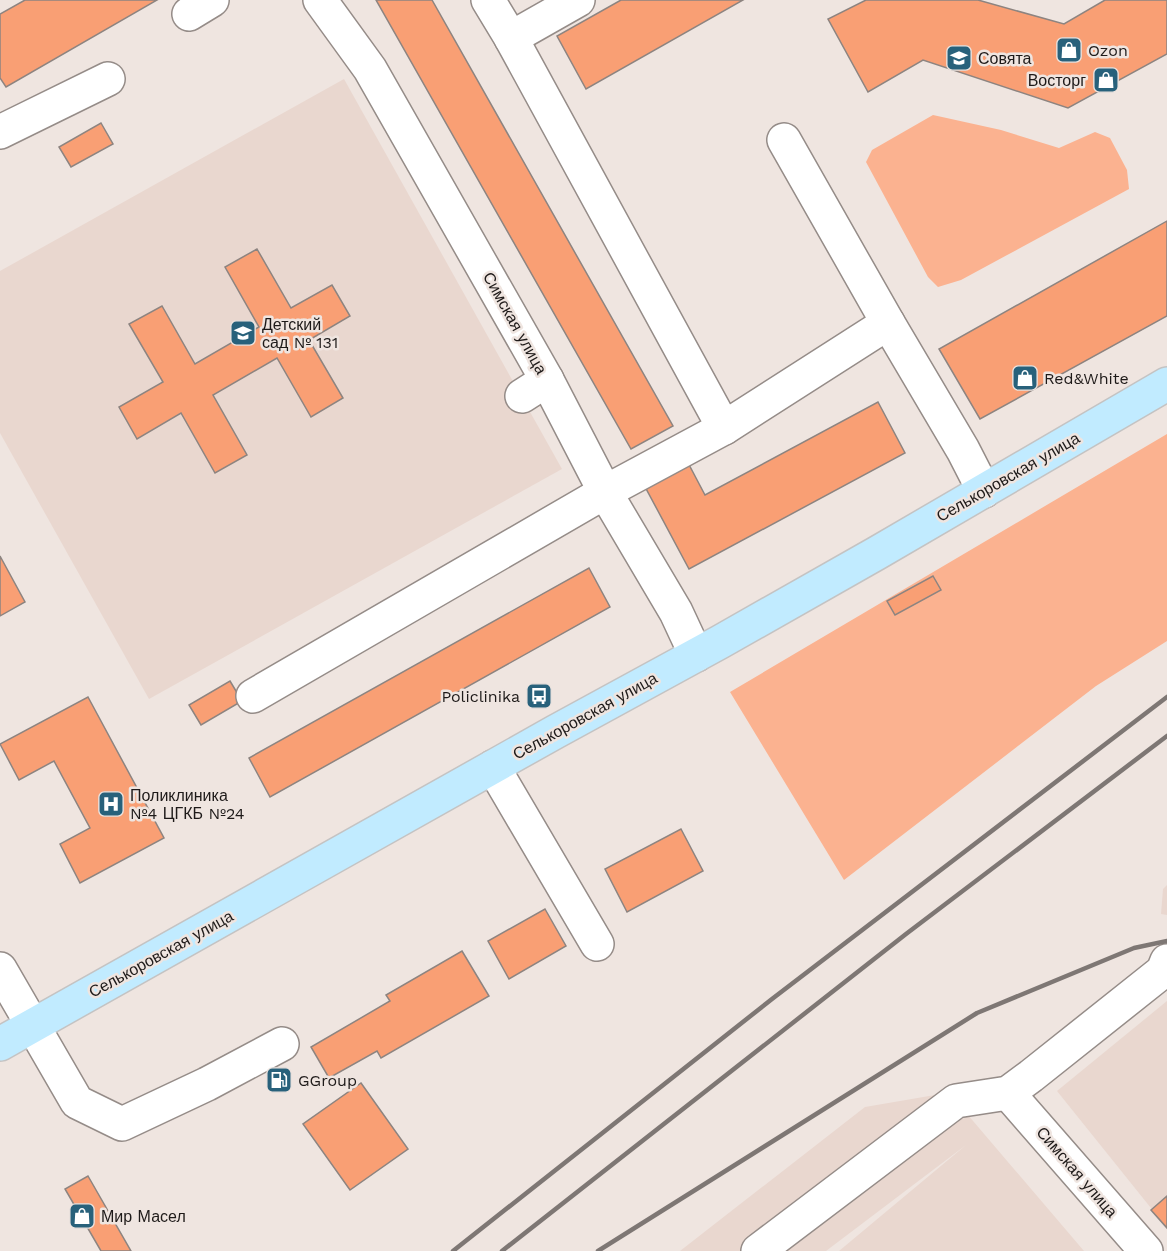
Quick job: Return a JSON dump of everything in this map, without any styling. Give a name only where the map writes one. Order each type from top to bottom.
[{"type":"main road","name":"Селькоровская улица","points":[[0,1044],[877,554],[1167,384]]},
{"type":"street","name":"Симская улица","points":[[320,0],[370,69],[534,388],[605,492],[676,612],[696,655]]},
{"type":"street","points":[[488,0],[724,428]]},
{"type":"street","points":[[511,38],[578,0]]},
{"type":"street","points":[[0,132],[108,79]]},
{"type":"street","points":[[784,140],[963,450],[984,491]]},
{"type":"street","points":[[253,696],[605,492],[724,428],[888,323]]},
{"type":"street","points":[[493,767],[597,944]]},
{"type":"street","points":[[758,1251],[956,1101],[1008,1093],[1163,971],[1167,961]]},
{"type":"street","points":[[0,969],[77,1102],[122,1124],[207,1084],[282,1044]]},
{"type":"street","name":"Симская улица","points":[[1008,1093],[1146,1251]]},
{"type":"shaded area","name":"Детский сад № 131","points":[[344,79],[562,469],[149,699],[0,433],[0,271]]},
{"type":"shaded area","points":[[933,115],[1001,130],[1059,148],[1095,132],[1110,138],[1127,170],[1129,189],[961,280],[938,287],[928,277],[866,162],[872,150]]},
{"type":"shaded area","points":[[1167,434],[1167,641],[1096,686],[844,880],[730,692]]},
{"type":"shaded area","points":[[1167,885],[1167,915],[1161,914],[1163,889]]},
{"type":"shaded area","points":[[1167,1001],[1167,1228],[1057,1091]]},
{"type":"shaded area","points":[[935,1095],[948,1119],[962,1108],[1084,1251],[839,1251],[966,1145],[826,1251],[680,1251],[865,1107]]},
{"type":"building","points":[[25,0],[157,0],[6,87],[0,78],[0,14]]},
{"type":"building","points":[[376,0],[432,0],[673,426],[631,449]]},
{"type":"building","points":[[621,0],[743,0],[586,89],[557,36]]},
{"type":"building","points":[[866,0],[978,0],[1064,24],[1105,0],[1167,0],[1167,54],[1068,108],[923,60],[868,92],[828,19]]},
{"type":"building","points":[[101,123],[113,144],[71,167],[59,147]]},
{"type":"building","points":[[1167,221],[1167,316],[980,419],[939,349]]},
{"type":"building","points":[[257,249],[291,308],[332,285],[350,316],[309,340],[343,398],[311,417],[277,358],[213,395],[247,455],[215,473],[181,413],[137,439],[119,407],[163,382],[129,324],[162,306],[195,364],[259,327],[225,267]]},
{"type":"building","points":[[878,402],[905,453],[689,569],[643,483],[686,459],[705,495]]},
{"type":"building","points":[[0,556],[25,602],[0,616]]},
{"type":"building","points":[[589,568],[610,607],[270,797],[249,758]]},
{"type":"building","points":[[933,576],[941,590],[895,615],[887,601]]},
{"type":"building","points":[[230,681],[242,701],[201,725],[189,705]]},
{"type":"building","name":"Поликлиника №4 ЦГКБ №24","points":[[88,697],[164,838],[80,883],[60,844],[90,828],[54,761],[19,780],[0,744]]},
{"type":"building","points":[[681,829],[703,871],[627,912],[605,869]]},
{"type":"building","points":[[545,909],[566,946],[509,979],[488,941]]},
{"type":"building","points":[[462,951],[489,996],[381,1058],[377,1051],[329,1078],[311,1047],[390,1001],[386,995]]},
{"type":"building","points":[[361,1083],[408,1149],[350,1190],[303,1124]]},
{"type":"building","points":[[88,1176],[131,1251],[101,1251],[65,1189]]},
{"type":"building","points":[[1167,1196],[1167,1228],[1151,1210]]},
{"type":"railway","points":[[453,1251],[772,999],[1167,697]]},
{"type":"railway","points":[[502,1251],[906,934],[1167,736]]},
{"type":"railway","points":[[598,1251],[977,1013],[1134,948],[1167,941]]},
{"type":"place","name":"Ozon","points":[[1069,50]]},
{"type":"place","name":"Совята","points":[[959,58]]},
{"type":"place","name":"Восторг","points":[[1106,80]]},
{"type":"place","name":"Детский сад № 131","points":[[243,333]]},
{"type":"place","name":"Red&White","points":[[1025,378]]},
{"type":"place","name":"Policlinika","points":[[539,696]]},
{"type":"place","name":"Поликлиника №4 ЦГКБ №24","points":[[111,804]]},
{"type":"place","name":"GGroup","points":[[279,1080]]},
{"type":"place","name":"Мир Масел","points":[[82,1216]]}]
